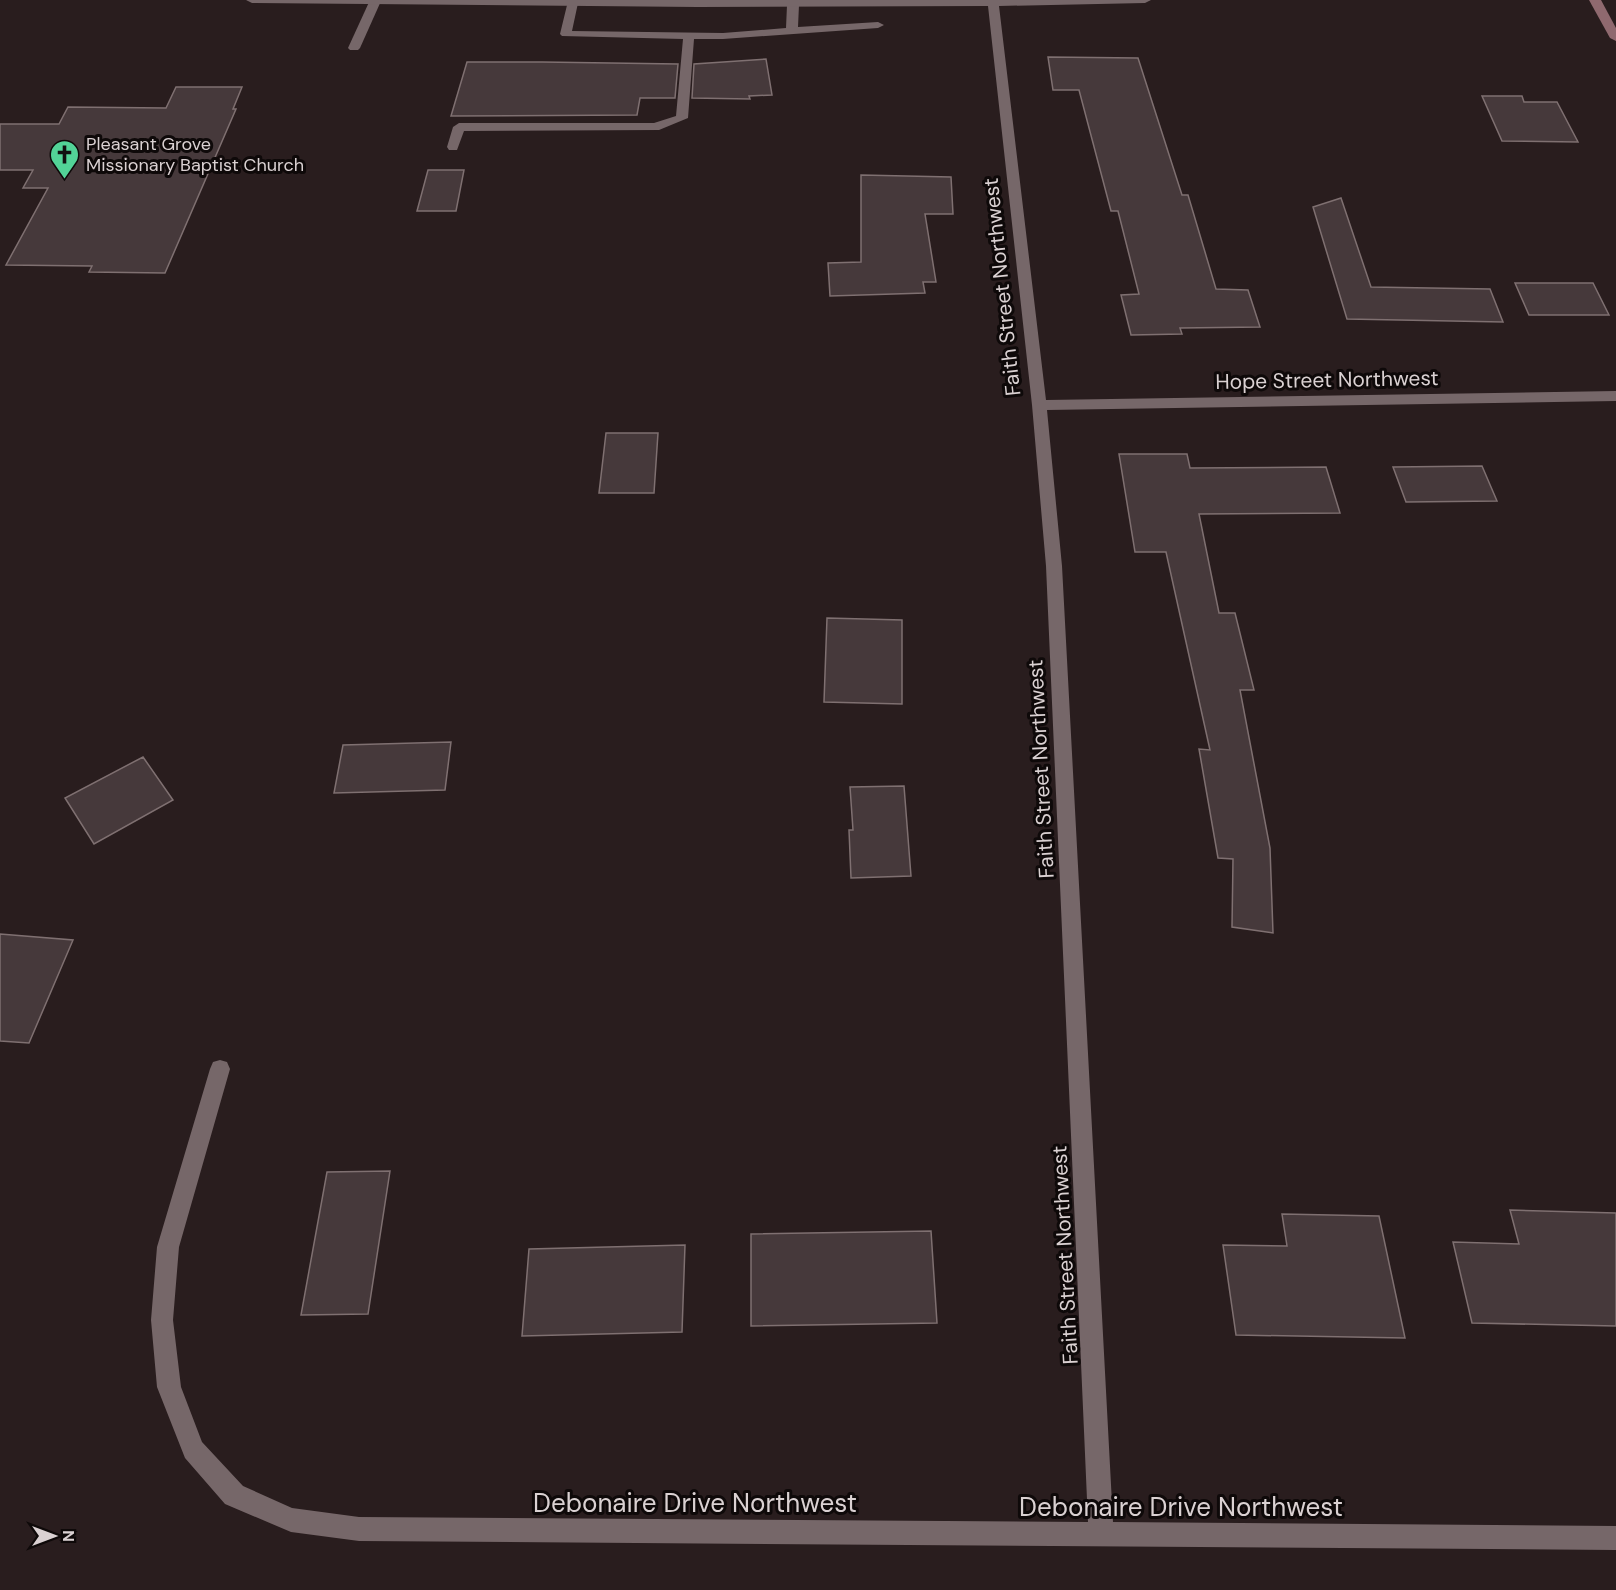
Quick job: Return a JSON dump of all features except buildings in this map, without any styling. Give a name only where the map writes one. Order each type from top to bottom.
[{"type":"street","points":[[252,0],[793,4],[993,4],[1145,0]]},
{"type":"street","points":[[1594,0],[1616,38]]},
{"type":"street","points":[[354,48],[375,1]]},
{"type":"street","points":[[572,3],[566,34],[723,36],[878,25]]},
{"type":"street","points":[[792,31],[793,4]]},
{"type":"street","name":"Faith Street Northwest","points":[[993,4],[1039,405],[1054,566],[1101,1535]]},
{"type":"street","points":[[453,147],[459,127],[655,128],[682,118],[689,34]]},
{"type":"street","name":"Hope Street Northwest","points":[[1039,405],[1616,396]]},
{"type":"street","name":"Debonaire Drive Northwest","points":[[220,1069],[168,1247],[162,1320],[169,1388],[194,1450],[234,1495],[291,1520],[359,1529],[1616,1538]]},
{"type":"place","name":"Pleasant Grove Missionary Baptist Church","points":[[65,180]]}]
